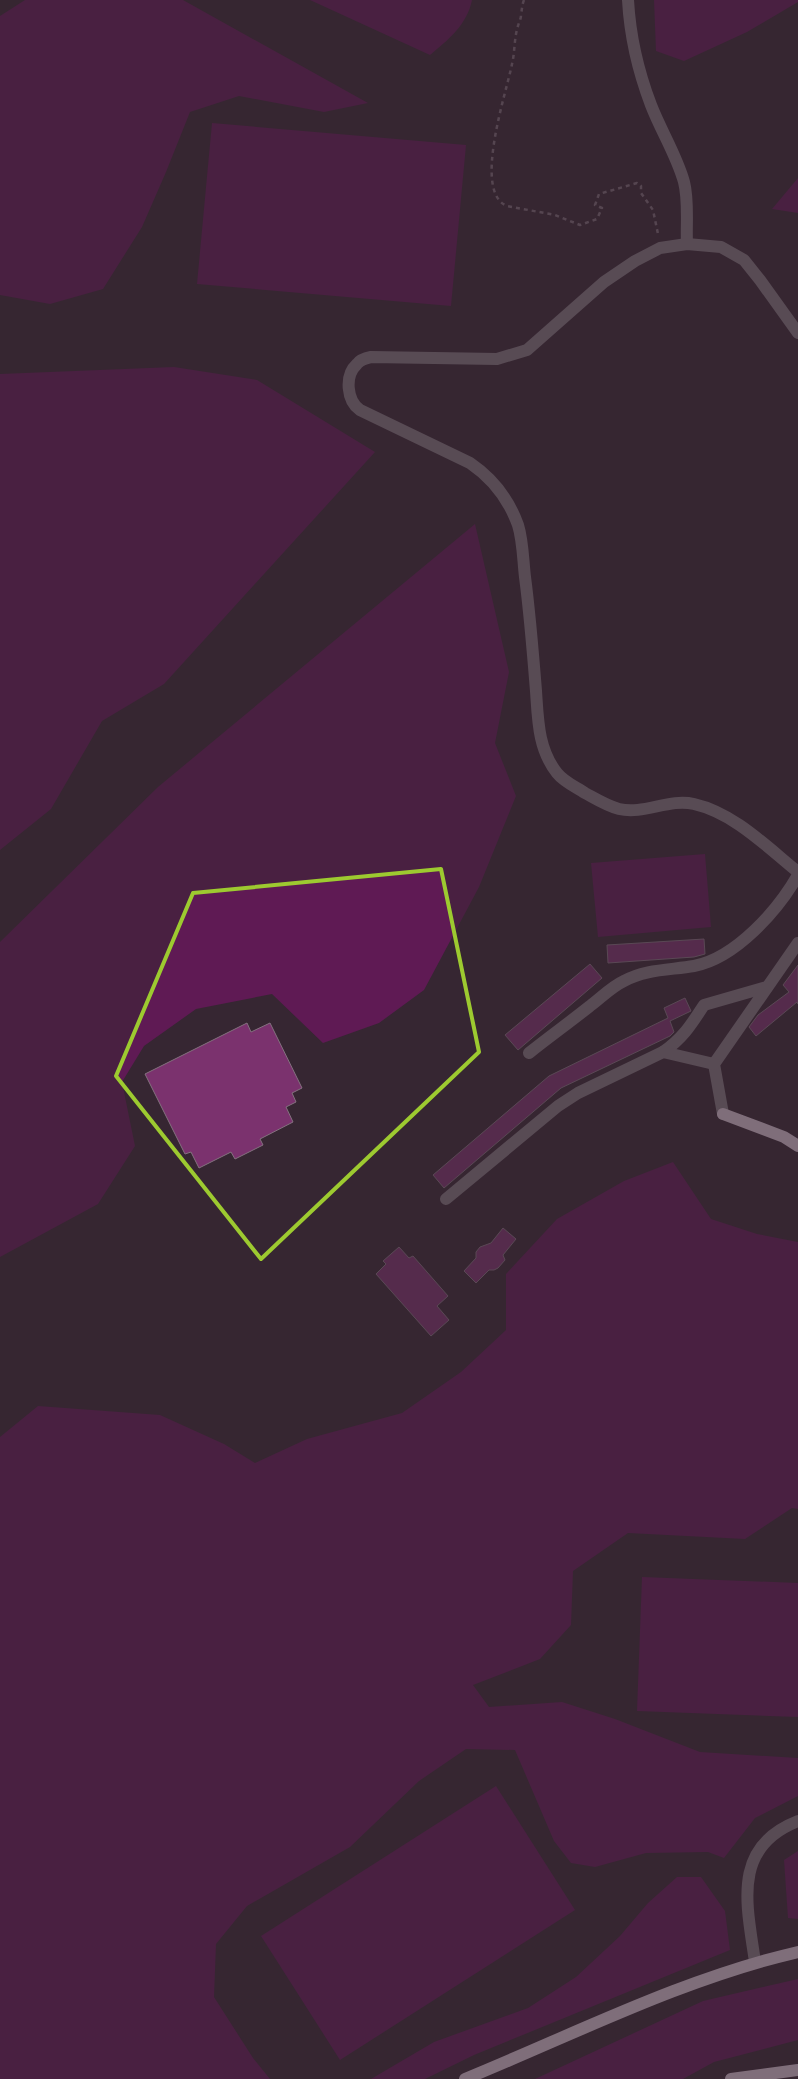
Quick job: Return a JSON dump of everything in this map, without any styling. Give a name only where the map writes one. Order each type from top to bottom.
[{"type":"main road","points":[[723,1114],[784,1137],[798,1146]]},
{"type":"main road","points":[[465,2079],[632,2006],[755,1962],[798,1952]]},
{"type":"main road","points":[[731,2079],[798,2070]]},
{"type":"street","points":[[628,0],[630,28],[637,64],[651,104],[680,169],[685,185],[687,244]]},
{"type":"street","points":[[529,1053],[623,981],[642,974],[696,966],[723,955],[762,923],[774,910],[786,896],[798,873],[743,828],[708,808],[684,803],[620,810],[595,799],[559,775],[551,764],[539,736],[534,655],[522,544],[518,526],[512,512],[496,486],[484,473],[470,463],[354,406],[349,397],[348,388],[352,370],[357,363],[371,357],[497,359],[527,350],[604,282],[635,261],[660,248],[687,244],[721,247],[744,260],[798,333]]},
{"type":"street","points":[[723,1114],[714,1064],[798,943]]},
{"type":"street","points":[[446,1199],[558,1106],[578,1093],[663,1052],[677,1042],[686,1033],[704,1005],[767,987]]},
{"type":"street","points":[[663,1052],[714,1064]]},
{"type":"street","points":[[755,1962],[748,1903],[748,1879],[751,1863],[761,1846],[772,1834],[798,1821]]},
{"type":"path","points":[[524,0],[513,62],[506,96],[500,112],[491,161],[494,194],[501,203],[507,206],[555,215],[580,225],[596,219],[602,208],[595,205],[599,194],[637,183],[640,186],[641,193],[653,210],[660,248]]},
{"type":"highlighted area","points":[[441,869],[479,1052],[261,1259],[116,1076],[193,893]]},
{"type":"shaded area","points":[[25,0],[183,0],[368,103],[324,112],[239,96],[190,112],[142,227],[103,289],[50,304],[0,295],[0,16]]},
{"type":"shaded area","points":[[310,0],[472,0],[466,17],[456,31],[430,55]]},
{"type":"shaded area","points":[[654,0],[798,0],[798,2],[747,32],[684,61],[656,51]]},
{"type":"shaded area","points":[[212,123],[466,145],[451,306],[197,284]]},
{"type":"shaded area","points":[[798,178],[798,213],[772,209]]},
{"type":"shaded area","points":[[174,367],[257,380],[375,452],[164,684],[102,721],[51,809],[0,850],[0,374]]},
{"type":"shaded area","points":[[475,524],[509,672],[495,743],[516,796],[479,887],[424,990],[379,1023],[323,1043],[272,994],[196,1009],[144,1046],[122,1082],[135,1146],[98,1204],[0,1257],[0,942],[158,787]]},
{"type":"shaded area","points":[[705,854],[711,927],[598,937],[591,863]]},
{"type":"shaded area","points":[[673,1162],[711,1219],[757,1234],[798,1242],[798,1509],[792,1508],[745,1539],[628,1533],[573,1571],[571,1625],[540,1659],[473,1685],[489,1707],[562,1702],[615,1719],[700,1752],[798,1758],[798,1796],[755,1818],[724,1858],[708,1852],[646,1853],[595,1867],[571,1863],[554,1841],[515,1750],[466,1749],[419,1781],[350,1847],[247,1906],[216,1944],[214,1997],[253,2058],[270,2079],[0,2079],[0,1437],[38,1406],[160,1415],[224,1444],[255,1463],[307,1439],[402,1413],[461,1372],[506,1330],[506,1274],[557,1219],[624,1181]]},
{"type":"shaded area","points":[[642,1577],[798,1583],[798,1717],[637,1711]]},
{"type":"shaded area","points":[[496,1786],[575,1910],[340,2060],[261,1936]]},
{"type":"shaded area","points":[[798,1851],[798,1919],[788,1918],[784,1860]]},
{"type":"shaded area","points":[[677,1877],[701,1877],[725,1911],[730,1950],[474,2055],[425,2079],[371,2079],[434,2042],[528,2008],[576,1977],[620,1936],[648,1903]]},
{"type":"shaded area","points":[[798,1979],[798,2040],[714,2062],[683,2079],[535,2079],[703,2001]]},
{"type":"building","points":[[704,939],[705,954],[694,957],[608,963],[607,945]]},
{"type":"building","points":[[590,964],[602,978],[518,1050],[505,1035]]},
{"type":"building","points":[[798,965],[798,1004],[797,1002],[756,1036],[749,1027],[758,1015],[789,992],[783,985]]},
{"type":"building","points":[[685,998],[691,1011],[670,1021],[674,1032],[670,1036],[561,1088],[444,1188],[433,1175],[549,1076],[668,1018],[664,1008]]},
{"type":"building","points":[[247,1023],[251,1032],[270,1023],[302,1088],[292,1093],[296,1102],[286,1107],[293,1122],[260,1139],[263,1145],[235,1159],[231,1152],[199,1168],[191,1152],[185,1154],[145,1074]]},
{"type":"building","points":[[503,1228],[516,1239],[503,1255],[505,1260],[498,1268],[489,1270],[476,1283],[464,1271],[476,1258],[476,1252],[480,1247],[491,1243]]},
{"type":"building","points":[[399,1247],[409,1258],[413,1256],[448,1296],[437,1306],[449,1320],[431,1336],[376,1274],[386,1264],[383,1261]]}]
